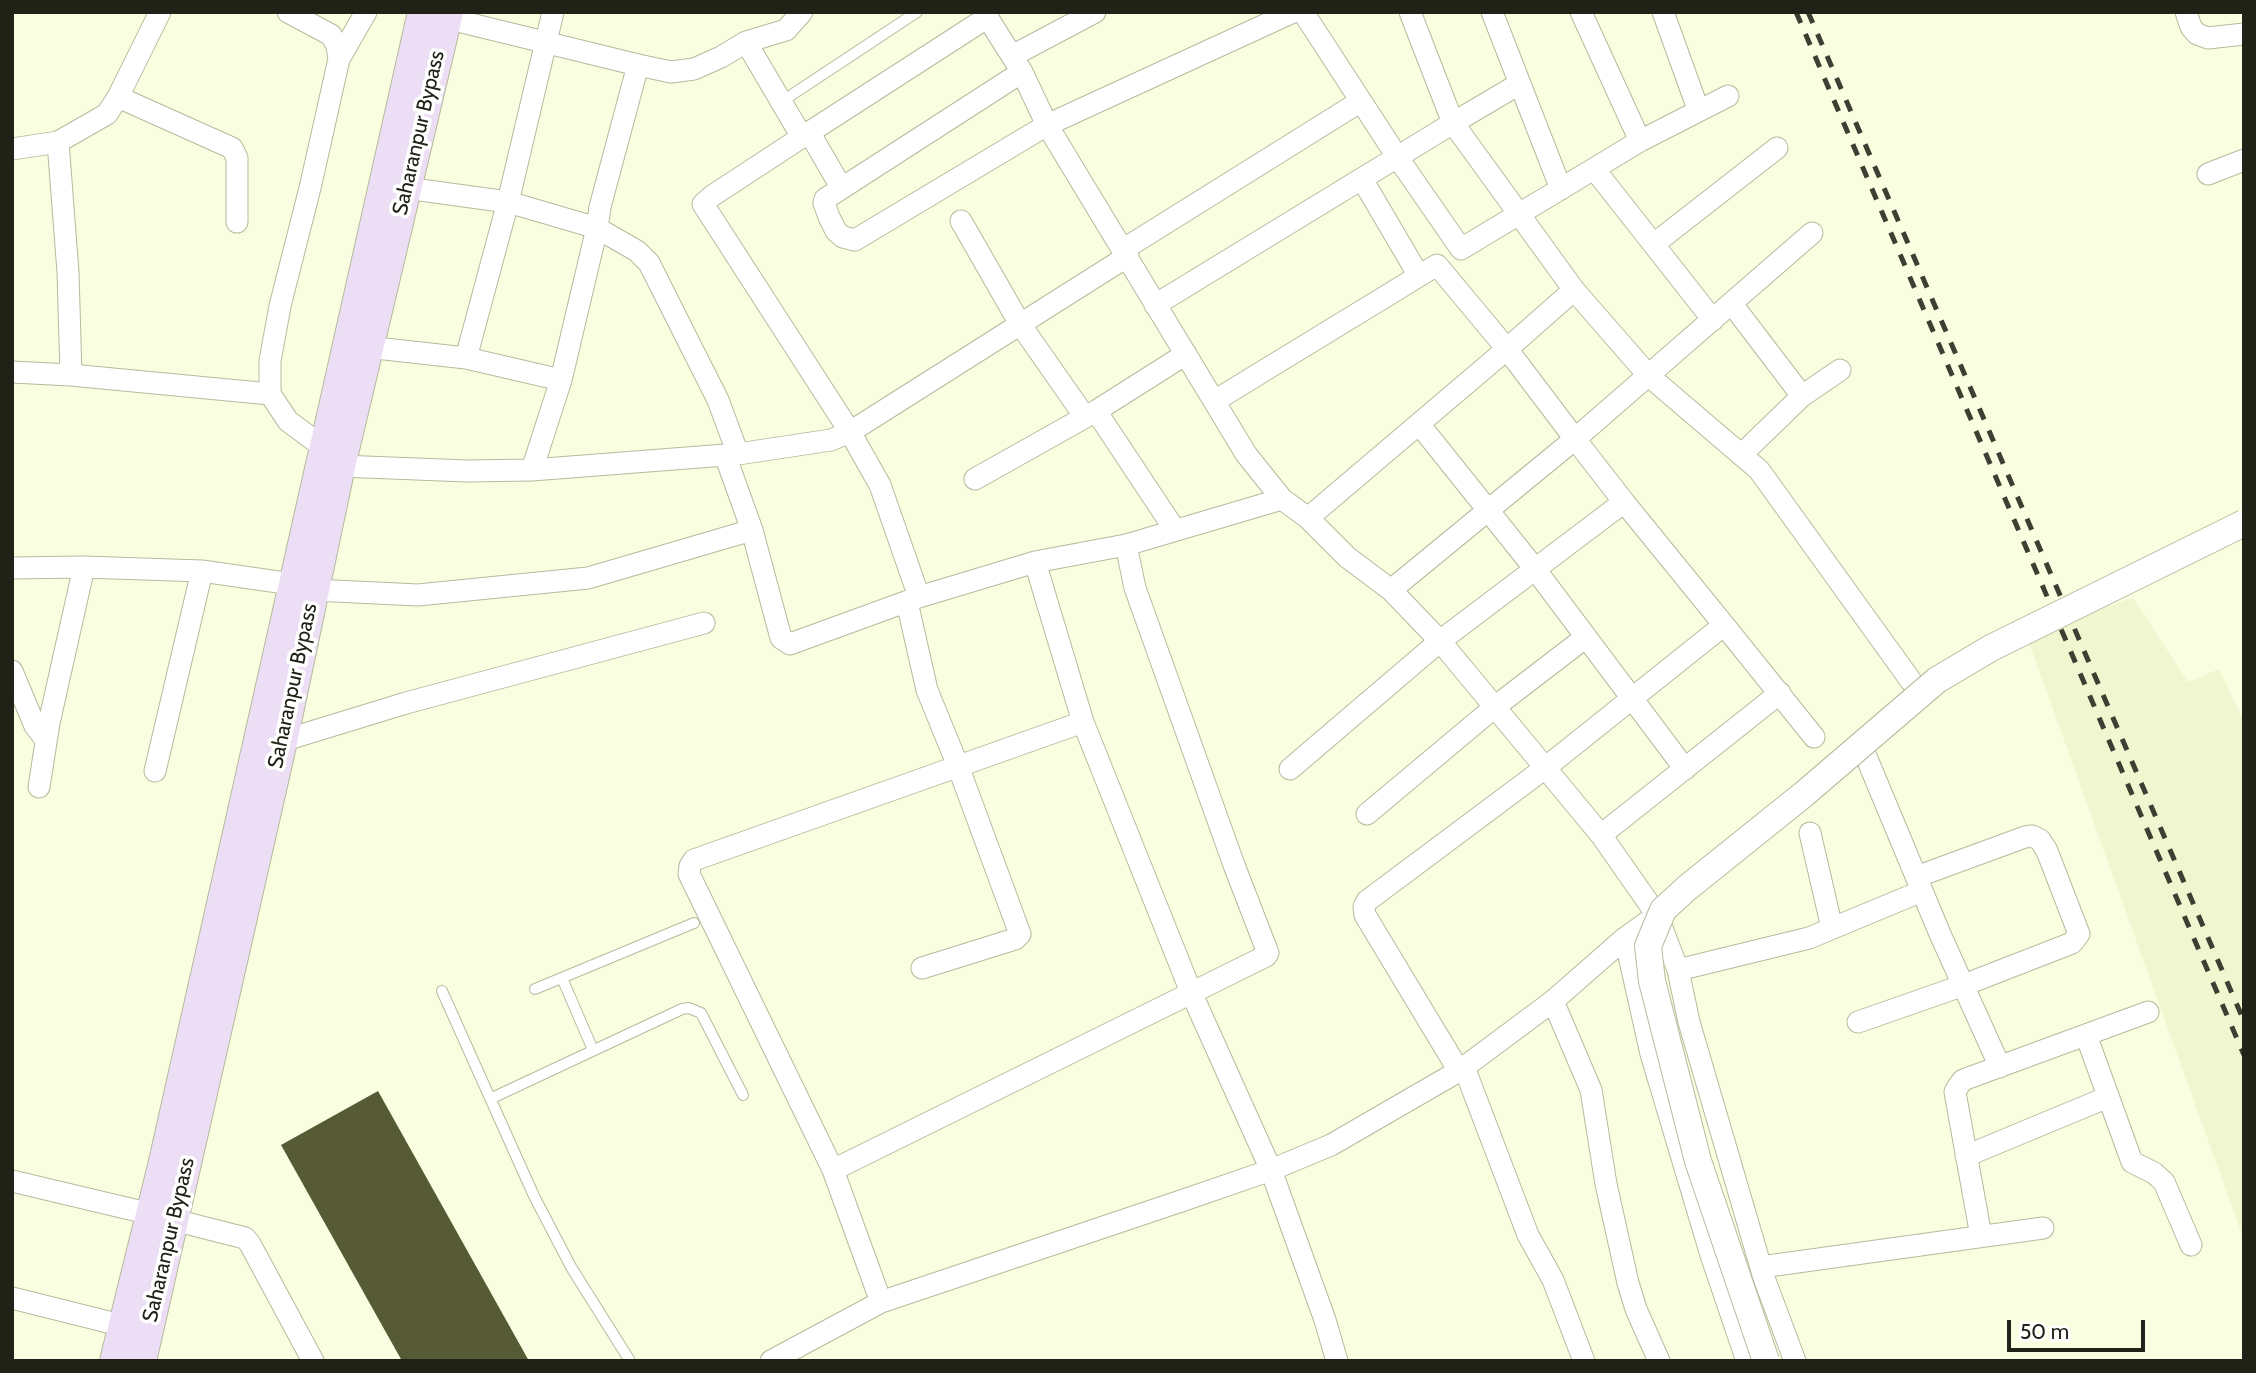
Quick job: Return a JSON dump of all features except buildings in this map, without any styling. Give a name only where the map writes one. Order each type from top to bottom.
[{"type":"main road","name":"Saharanpur Bypass","points":[[141,1361],[148,1279],[282,741],[303,587],[332,456],[368,347],[406,188],[439,14]]},
{"type":"main road","points":[[332,456],[439,14]]},
{"type":"main road","points":[[162,1217],[303,587]]},
{"type":"main road","points":[[115,1361],[124,1326],[148,1279]]},
{"type":"street","points":[[12,149],[58,142],[107,114],[160,12]]},
{"type":"street","points":[[288,12],[331,35],[337,46],[339,59]]},
{"type":"street","points":[[366,12],[339,59],[280,306],[270,361],[270,394],[288,421],[332,456],[467,471],[532,470],[732,455],[831,440],[850,432],[1020,324],[1361,100]]},
{"type":"street","points":[[466,358],[508,202],[553,12]]},
{"type":"street","points":[[439,14],[671,72],[694,69],[721,57],[780,21],[802,12]]},
{"type":"street","points":[[1095,12],[825,199],[824,203],[836,231],[843,237],[855,240],[1048,125],[1293,12]]},
{"type":"street","points":[[1303,12],[1461,249]]},
{"type":"street","points":[[1410,12],[1453,123],[1574,290],[1649,376],[1759,470],[1911,681]]},
{"type":"street","points":[[1492,12],[1561,189]]},
{"type":"street","points":[[1581,12],[1640,141]]},
{"type":"street","points":[[1663,12],[1698,109]]},
{"type":"street","points":[[2186,12],[2191,27],[2197,34],[2208,38],[2244,34]]},
{"type":"street","points":[[922,968],[1015,939],[1020,934],[927,690],[913,600],[880,485],[850,432],[704,204],[986,15],[1017,64],[1048,125],[1126,252],[1155,305],[1216,400],[1246,454],[1282,499],[1308,518],[1347,557],[1391,590],[1440,641],[1601,835],[1657,915],[1678,970],[1689,1022],[1761,1267],[1795,1361]]},
{"type":"street","points":[[746,42],[781,102],[841,187]]},
{"type":"street","points":[[532,470],[561,380],[600,207],[638,65]]},
{"type":"street","points":[[1155,305],[1519,84]]},
{"type":"street","points":[[1216,400],[1640,141],[1728,96]]},
{"type":"street","points":[[118,97],[232,148],[237,158],[237,222]]},
{"type":"street","points":[[58,142],[68,272],[71,375]]},
{"type":"street","points":[[1654,244],[1777,148]]},
{"type":"street","points":[[2208,174],[2244,160]]},
{"type":"street","points":[[1595,170],[1713,320]]},
{"type":"street","points":[[1362,179],[1428,270],[1507,349],[1624,502],[1814,737]]},
{"type":"street","points":[[406,188],[508,202],[597,228],[637,251],[649,263],[718,400],[781,638],[790,644],[913,600],[1035,562],[1126,545],[1282,499]]},
{"type":"street","points":[[961,220],[1020,324],[1091,414],[1175,530]]},
{"type":"street","points":[[1391,590],[1575,439],[1812,233]]},
{"type":"street","points":[[1308,518],[1574,290]]},
{"type":"street","points":[[1731,304],[1802,396]]},
{"type":"street","points":[[368,347],[466,358],[561,380]]},
{"type":"street","points":[[975,479],[1091,414],[1186,354]]},
{"type":"street","points":[[1741,455],[1802,396],[1840,370]]},
{"type":"street","points":[[12,372],[270,394]]},
{"type":"street","points":[[1419,424],[1535,569],[1685,769]]},
{"type":"street","points":[[1290,769],[1440,641],[1624,502]]},
{"type":"street","points":[[1766,1361],[1698,1161],[1652,981],[1648,946],[1663,910],[1937,680],[1991,648],[2244,523]]},
{"type":"street","points":[[12,568],[202,570],[303,587],[418,595],[588,578],[752,530]]},
{"type":"street","points":[[833,1170],[1266,956],[1268,949],[1234,865],[1139,601],[1126,545]]},
{"type":"street","points":[[1035,562],[1083,722],[1191,992],[1271,1170],[1325,1320],[1336,1361]]},
{"type":"street","points":[[40,787],[46,740],[84,567]]},
{"type":"street","points":[[155,771],[202,570]]},
{"type":"street","points":[[282,741],[406,703],[704,624]]},
{"type":"street","points":[[1584,1361],[1553,1280],[1528,1235],[1462,1069],[1365,915],[1364,907],[1367,901],[1545,768],[1724,625]]},
{"type":"street","points":[[1367,814],[1496,706],[1586,636]]},
{"type":"street","points":[[12,671],[26,708],[46,740]]},
{"type":"street","points":[[1601,835],[1780,693]]},
{"type":"street","points":[[881,1302],[833,1170],[689,874],[690,866],[694,860],[1083,722]]},
{"type":"street","points":[[1865,754],[2000,1067]]},
{"type":"street","points":[[1810,834],[1832,929]]},
{"type":"street","points":[[1678,970],[1810,938],[1919,884],[2025,837],[2032,836],[2040,840],[2047,851],[2076,925],[2079,934],[2077,939],[1964,985],[1858,1022]]},
{"type":"street","points":[[771,1361],[881,1302],[1271,1170],[1331,1145],[1462,1069],[1553,1001],[1625,938],[1657,915]]},
{"type":"street","points":[[1625,938],[1651,1054],[1711,1255],[1746,1361]]},
{"type":"street","points":[[1553,1001],[1591,1090],[1606,1185],[1628,1283],[1636,1309],[1659,1361]]},
{"type":"street","points":[[1981,1236],[1955,1092],[1963,1080],[2148,1012]]},
{"type":"street","points":[[2087,1035],[2132,1162],[2154,1173],[2164,1182],[2191,1245]]},
{"type":"street","points":[[1966,1156],[2108,1097]]},
{"type":"street","points":[[12,1181],[244,1238],[250,1244],[313,1361]]},
{"type":"street","points":[[1761,1267],[2043,1227]]},
{"type":"street","points":[[12,1298],[124,1326]]},
{"type":"lane","points":[[781,102],[917,12]]},
{"type":"lane","points":[[535,989],[694,923]]},
{"type":"lane","points":[[562,978],[593,1050]]},
{"type":"lane","points":[[442,991],[534,1196],[571,1267],[629,1361]]},
{"type":"lane","points":[[492,1098],[682,1009],[697,1010],[701,1013],[743,1095]]},
{"type":"shaded area","points":[[2133,598],[2188,682],[2219,669],[2244,722],[2244,1240],[2026,634]]},
{"type":"railway","points":[[1796,12],[2244,1055]]},
{"type":"railway","points":[[1808,12],[2244,1021]]}]
